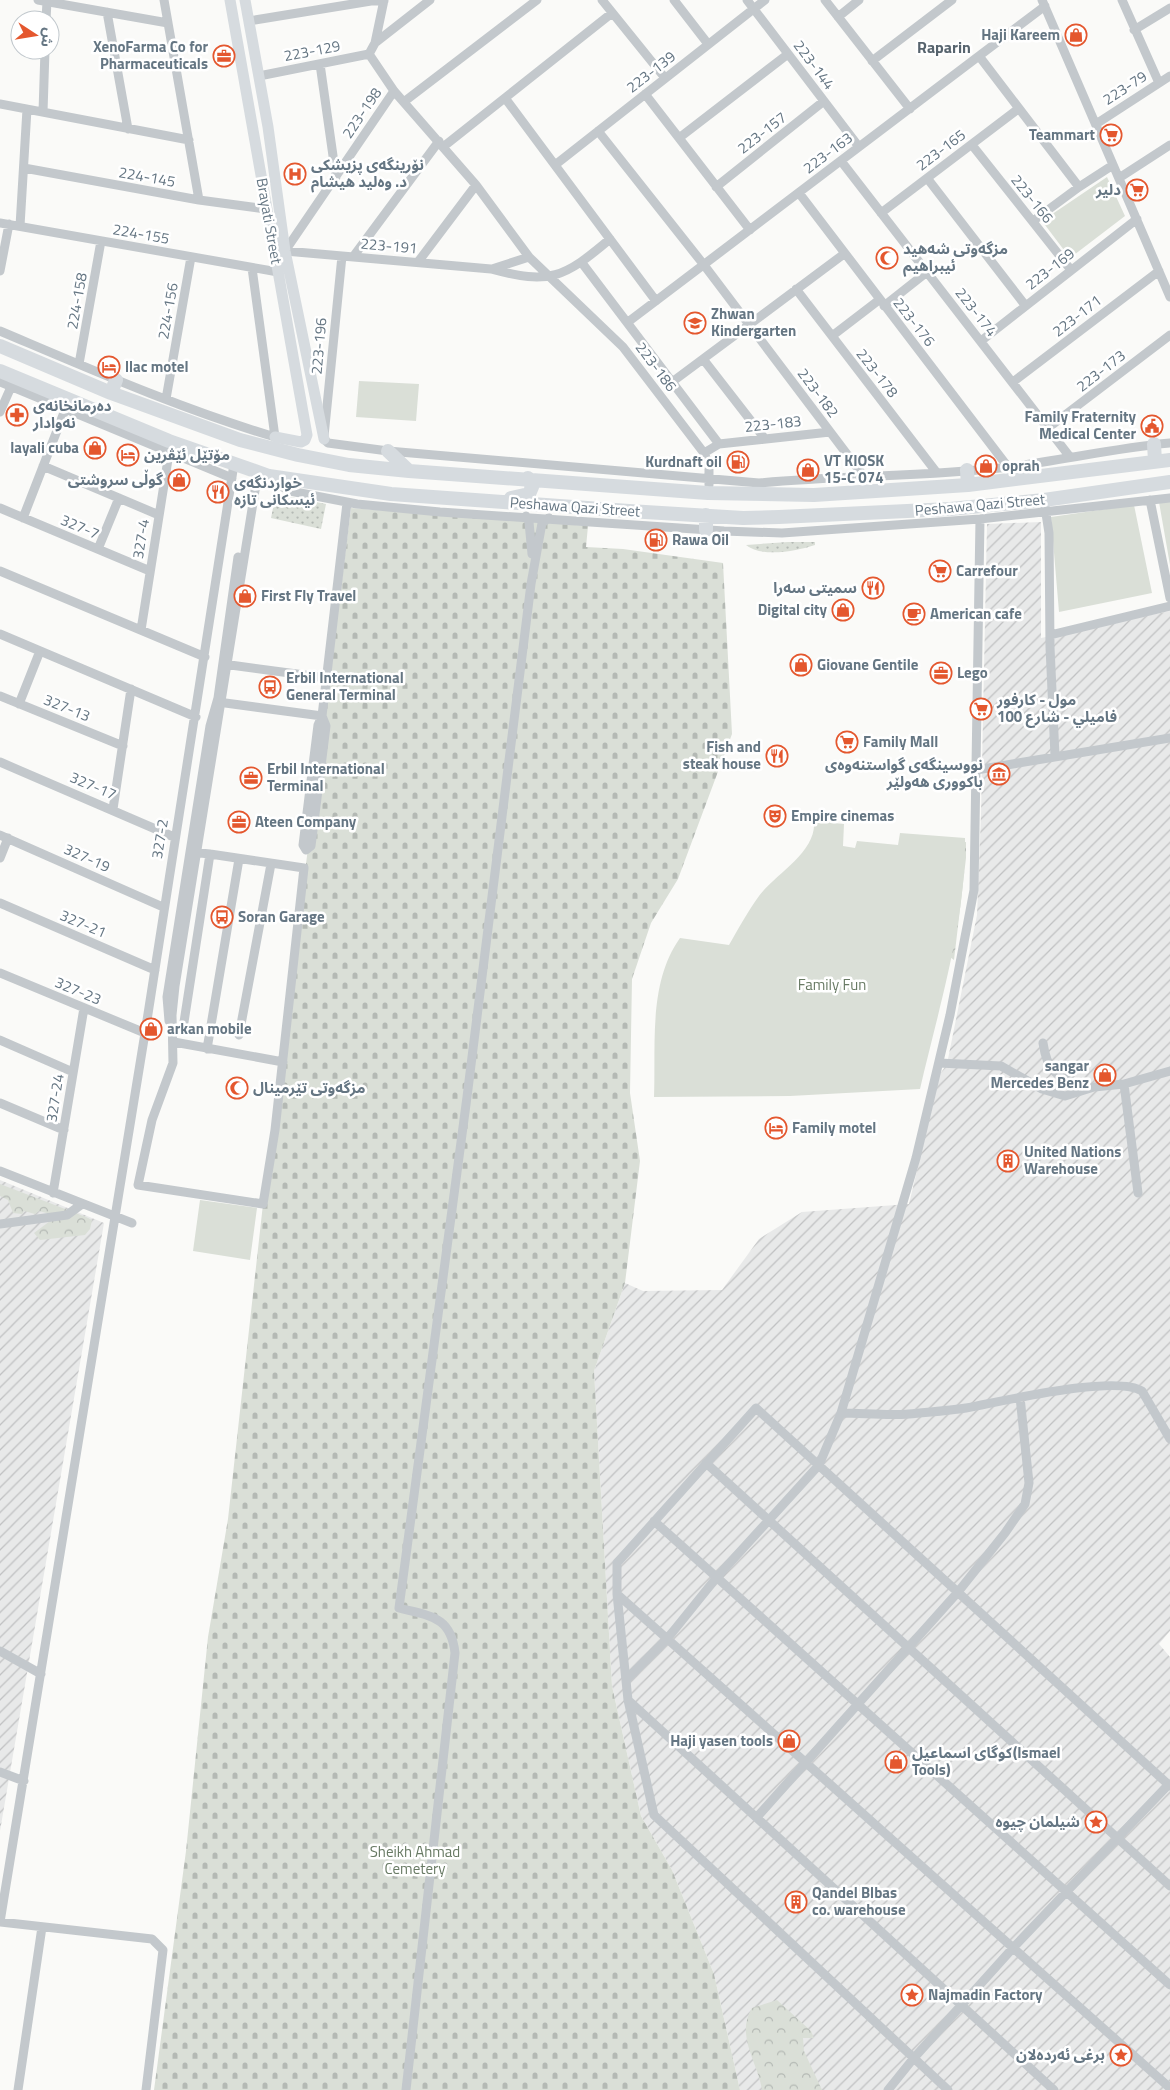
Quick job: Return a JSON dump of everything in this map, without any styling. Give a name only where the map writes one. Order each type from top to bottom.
[{"type":"highway","name":"Peshawa Qazi Street","points":[[0,346],[113,386],[240,440],[273,443],[349,465],[409,471],[608,484],[709,486],[814,495],[968,485],[1170,460]]},
{"type":"highway","name":"Peshawa Qazi Street","points":[[0,371],[233,471],[255,472],[440,505],[488,501],[743,518],[951,515],[1045,506],[1109,491],[1170,482]]},
{"type":"highway","points":[[92,422],[110,418]]},
{"type":"highway","points":[[1154,444],[1155,461]]},
{"type":"highway","points":[[388,452],[409,471]]},
{"type":"highway","points":[[967,470],[968,485]]},
{"type":"highway","points":[[488,501],[529,494],[532,487],[528,478]]},
{"type":"highway","points":[[560,505],[555,497],[558,490],[608,484]]},
{"type":"highway","points":[[1109,491],[1112,505]]},
{"type":"highway","points":[[706,515],[706,530]]},
{"type":"highway","points":[[742,532],[743,518]]},
{"type":"main road","name":"Brayati Street","points":[[230,0],[307,435],[305,440],[297,442],[273,443]]},
{"type":"main road","name":"Brayati Street","points":[[245,0],[268,127],[285,251],[324,440]]},
{"type":"main road","points":[[253,130],[268,127]]},
{"type":"main road","points":[[286,320],[298,315]]},
{"type":"street","points":[[164,0],[199,200]]},
{"type":"street","points":[[249,21],[371,0],[384,1],[375,43],[370,54]]},
{"type":"street","points":[[375,43],[430,0]]},
{"type":"street","points":[[405,101],[537,0]]},
{"type":"street","points":[[602,0],[666,78]]},
{"type":"street","points":[[674,0],[708,44]]},
{"type":"street","name":"223-144","points":[[747,0],[859,147]]},
{"type":"street","name":"223-139","points":[[555,165],[765,0]]},
{"type":"street","points":[[824,0],[910,109]]},
{"type":"street","points":[[838,17],[859,0]]},
{"type":"street","points":[[872,61],[952,0]]},
{"type":"street","points":[[1122,0],[1159,83]]},
{"type":"street","points":[[42,1],[168,23]]},
{"type":"street","points":[[1044,3],[1170,297]]},
{"type":"street","name":"223-163","points":[[628,322],[980,56],[1044,3]]},
{"type":"street","points":[[1134,30],[1170,8]]},
{"type":"street","points":[[107,12],[128,128]]},
{"type":"street","points":[[353,257],[441,144],[505,98],[612,13]]},
{"type":"street","name":"223-186","points":[[370,54],[394,91],[405,101],[476,185],[529,257],[548,278],[623,347],[704,453],[709,466],[709,486]]},
{"type":"street","name":"223-129","points":[[259,76],[370,54]]},
{"type":"street","points":[[679,138],[788,54]]},
{"type":"street","points":[[980,56],[1018,109],[1079,187]]},
{"type":"street","points":[[43,112],[45,60]]},
{"type":"street","points":[[320,64],[336,177]]},
{"type":"street","name":"223-79","points":[[1096,124],[1170,76]]},
{"type":"street","name":"223-198","points":[[285,251],[394,91]]},
{"type":"street","points":[[645,94],[750,230]]},
{"type":"street","points":[[505,98],[656,301]]},
{"type":"street","name":"223-157","points":[[716,186],[824,101]]},
{"type":"street","points":[[0,104],[189,140]]},
{"type":"street","points":[[20,226],[27,109]]},
{"type":"street","name":"223-165","points":[[881,213],[1018,109]]},
{"type":"street","name":"223-182","points":[[598,131],[704,265],[865,478]]},
{"type":"street","name":"223-166","points":[[972,145],[1072,270]]},
{"type":"street","points":[[1119,178],[1170,145]]},
{"type":"street","name":"223-174","points":[[841,161],[1070,457]]},
{"type":"street","points":[[1033,221],[1079,187],[1114,166]]},
{"type":"street","name":"224-145","points":[[24,168],[199,200],[266,209]]},
{"type":"street","points":[[927,178],[1025,305]]},
{"type":"street","points":[[418,262],[476,185]]},
{"type":"street","name":"223-176","points":[[798,193],[1008,467]]},
{"type":"street","name":"223-169","points":[[981,341],[1136,219]]},
{"type":"street","points":[[0,271],[4,224]]},
{"type":"street","name":"224-155","points":[[4,224],[278,272]]},
{"type":"street","points":[[491,269],[520,277],[548,278],[582,263],[610,239]]},
{"type":"street","name":"224-158","points":[[79,364],[101,241]]},
{"type":"street","name":"223-191","points":[[285,251],[491,269]]},
{"type":"street","points":[[672,382],[844,254]]},
{"type":"street","name":"223-196","points":[[324,440],[342,256]]},
{"type":"street","name":"224-156","points":[[166,399],[191,257]]},
{"type":"street","points":[[491,269],[529,257]]},
{"type":"street","points":[[582,263],[719,444],[704,453]]},
{"type":"street","points":[[252,268],[273,443]]},
{"type":"street","name":"223-171","points":[[1013,382],[1159,271]]},
{"type":"street","points":[[832,336],[927,272]]},
{"type":"street","name":"223-178","points":[[796,289],[937,473]]},
{"type":"street","points":[[0,332],[79,364],[113,386],[166,399],[231,424],[273,443]]},
{"type":"street","name":"223-173","points":[[1048,428],[1170,335]]},
{"type":"street","points":[[703,359],[765,439]]},
{"type":"street","points":[[0,382],[169,453],[233,471]]},
{"type":"street","points":[[0,412],[11,387]]},
{"type":"street","points":[[23,518],[66,410]]},
{"type":"street","name":"223-183","points":[[719,444],[830,432]]},
{"type":"street","points":[[324,440],[332,444],[388,452],[709,486],[810,478],[865,478],[1008,467],[1170,442]]},
{"type":"street","name":"327-4","points":[[141,630],[169,453]]},
{"type":"street","points":[[43,466],[159,515]]},
{"type":"street","name":"327-2","points":[[0,1922],[145,1034],[174,837],[196,717],[233,471]]},
{"type":"street","points":[[255,472],[193,853],[174,997],[173,1063],[152,1120],[138,1184],[264,1204],[306,850],[311,846],[326,726],[322,716],[347,503]]},
{"type":"street","points":[[275,477],[281,486],[290,491],[347,503],[440,505],[526,516],[742,532],[810,532],[951,515],[980,519],[1045,506],[1112,505],[1170,498]]},
{"type":"street","points":[[98,549],[119,498]]},
{"type":"street","points":[[1150,500],[1170,598]]},
{"type":"street","points":[[1045,506],[1049,533],[1050,635],[1055,756]]},
{"type":"street","name":"327-7","points":[[0,508],[150,571]]},
{"type":"street","points":[[526,516],[529,522],[532,544],[531,584]]},
{"type":"street","points":[[406,2090],[455,1653],[454,1640],[441,1621],[433,1616],[399,1608],[467,1097],[531,584],[542,523],[549,518]]},
{"type":"street","points":[[626,1680],[667,1639],[717,1577],[818,1465],[841,1413],[916,1158],[974,890],[980,519]]},
{"type":"street","points":[[0,571],[205,657]]},
{"type":"street","points":[[1050,635],[1170,606]]},
{"type":"street","points":[[0,634],[196,717]]},
{"type":"street","points":[[19,704],[40,651]]},
{"type":"street","points":[[225,664],[327,678]]},
{"type":"street","points":[[113,809],[131,690]]},
{"type":"street","name":"327-13","points":[[0,696],[123,746]]},
{"type":"street","points":[[219,702],[322,716]]},
{"type":"street","points":[[976,770],[1170,738]]},
{"type":"street","name":"327-17","points":[[0,762],[113,809],[174,837]]},
{"type":"street","points":[[0,858],[4,836]]},
{"type":"street","name":"327-19","points":[[4,836],[164,907]]},
{"type":"street","points":[[193,853],[304,868]]},
{"type":"street","points":[[184,1022],[210,854]]},
{"type":"street","points":[[207,1049],[239,859]]},
{"type":"street","points":[[239,1035],[271,864]]},
{"type":"street","name":"327-21","points":[[0,903],[155,970]]},
{"type":"street","name":"327-23","points":[[0,973],[145,1034]]},
{"type":"street","name":"327-24","points":[[53,1193],[84,1008]]},
{"type":"street","points":[[0,1040],[73,1072]]},
{"type":"street","points":[[174,1042],[282,1062]]},
{"type":"street","points":[[1043,1043],[1046,1062],[1052,1070],[1087,1090]]},
{"type":"street","points":[[938,1063],[1001,1066],[1042,1089],[1058,1095],[1070,1096],[1087,1090],[1124,1084],[1170,1071]]},
{"type":"street","points":[[1124,1084],[1138,1193]]},
{"type":"street","points":[[0,1103],[64,1130]]},
{"type":"street","points":[[0,1171],[114,1218],[132,1223]]},
{"type":"street","points":[[0,1224],[67,1215],[82,1204]]},
{"type":"street","points":[[841,1413],[906,1414],[965,1408],[1020,1396],[1098,1387],[1135,1387],[1142,1391],[1170,1438]]},
{"type":"street","points":[[757,1818],[958,1592],[1005,1533],[1025,1504],[1029,1483],[1020,1396]]},
{"type":"street","points":[[888,2090],[912,2059],[1012,1949],[1169,1786],[756,1408],[617,1563],[617,1594],[628,1700],[654,1815],[912,2059],[948,2090]]},
{"type":"street","points":[[706,1463],[1170,1886]]},
{"type":"street","points":[[654,1521],[1170,1985]]},
{"type":"street","points":[[617,1594],[1012,1949],[1170,2088]]},
{"type":"street","points":[[0,1651],[41,1674]]},
{"type":"street","points":[[628,1700],[961,2007],[1054,2090]]},
{"type":"street","points":[[0,1772],[24,1781]]},
{"type":"street","points":[[0,1922],[152,1939],[160,1945],[163,1950],[146,2090]]},
{"type":"street","points":[[18,2090],[42,1927]]},
{"type":"shaded area","points":[[1041,522],[1041,638],[1170,611],[1170,1631],[1159,1644],[1170,1657],[1170,2090],[740,2090],[714,1974],[672,1870],[641,1816],[612,1686],[594,1371],[625,1283],[643,1291],[722,1290],[759,1239],[802,1212],[909,1204],[940,1074],[947,1064],[977,915],[987,524]]},
{"type":"shaded area","points":[[0,1180],[104,1223],[0,1831]]},
{"type":"green space","points":[[1107,177],[1125,216],[1070,258],[1042,221]]},
{"type":"green space","points":[[359,381],[419,384],[416,421],[356,417]]},
{"type":"green space","points":[[276,494],[326,504],[321,529],[271,518]]},
{"type":"green space","points":[[1170,501],[1170,565],[1159,502]]},
{"type":"green space","points":[[1134,505],[1152,593],[1059,612],[1051,517]]},
{"type":"green space","name":"Sheikh Ahmad Cemetery","points":[[351,508],[588,526],[586,547],[623,549],[723,563],[732,734],[678,879],[651,923],[632,979],[630,1093],[640,1161],[625,1283],[594,1371],[612,1686],[641,1816],[672,1870],[714,1974],[740,2090],[154,2090],[186,1851],[208,1637],[228,1519],[263,1204]]},
{"type":"green space","points":[[815,542],[815,545],[789,551],[770,552],[753,549],[746,545]]},
{"type":"green space","name":"Family Fun","points":[[814,821],[844,824],[843,846],[855,848],[857,841],[898,845],[900,833],[965,838],[964,870],[956,933],[920,1089],[790,1096],[654,1097],[658,994],[670,956],[680,938],[729,945],[759,896],[794,862],[809,843]]},
{"type":"green space","points":[[966,842],[966,858],[954,960],[950,957],[959,843]]},
{"type":"green space","points":[[0,1184],[92,1220],[90,1229],[85,1235],[40,1240],[34,1233],[50,1221],[50,1214],[39,1211],[35,1214],[24,1211],[22,1214],[13,1213],[8,1200],[0,1196]]},
{"type":"green space","points":[[200,1200],[257,1208],[250,1260],[193,1251]]},
{"type":"green space","points":[[777,2000],[811,2031],[814,2038],[803,2038],[804,2051],[822,2090],[762,2090],[749,2049],[746,2028],[747,2018],[752,2008]]},
{"type":"place","name":"Haji Kareem","points":[[1076,35]]},
{"type":"place","name":"XenoFarma Co for Pharmaceuticals","points":[[224,56]]},
{"type":"place","name":"Teammart","points":[[1111,135]]},
{"type":"place","name":"نۆرینگەی پزیشکی د. وەلید هیشام","points":[[295,174]]},
{"type":"place","name":"دلير","points":[[1137,190]]},
{"type":"place","name":"مزگەوتی شەهید ئیبراهیم","points":[[887,258]]},
{"type":"place","name":"Zhwan Kindergarten","points":[[695,323]]},
{"type":"place","name":"llac motel","points":[[109,367]]},
{"type":"place","name":"دەرمانخانەی نەوادار","points":[[17,415]]},
{"type":"place","name":"Family Fraternity Medical Center","points":[[1152,426]]},
{"type":"place","name":"layali cuba","points":[[95,448]]},
{"type":"place","name":"مۆتێل ئێڤرین","points":[[128,455]]},
{"type":"place","name":"Kurdnaft oil","points":[[738,462]]},
{"type":"place","name":"oprah","points":[[986,466]]},
{"type":"place","name":"VT KIOSK 15-C 074","points":[[808,470]]},
{"type":"place","name":"گوڵی سروشتی","points":[[179,480]]},
{"type":"place","name":"خواردنگەی ئیسکانی تازە","points":[[218,492]]},
{"type":"place","name":"Rawa Oil","points":[[656,540]]},
{"type":"place","name":"Carrefour","points":[[940,571]]},
{"type":"place","name":"سمیتی سەرا","points":[[873,588]]},
{"type":"place","name":"First Fly Travel","points":[[245,596]]},
{"type":"place","name":"Digital city","points":[[843,610]]},
{"type":"place","name":"American cafe","points":[[914,614]]},
{"type":"place","name":"Giovane Gentile","points":[[801,665]]},
{"type":"place","name":"Lego","points":[[941,673]]},
{"type":"place","name":"Erbil International General Terminal","points":[[270,687]]},
{"type":"place","name":"مول - كارفور فاميلي - شارع 100","points":[[981,709]]},
{"type":"place","name":"Family Mall","points":[[847,742]]},
{"type":"place","name":"Fish and steak house","points":[[777,756]]},
{"type":"place","name":"نووسینگەی گواستنەوەی باکووری هەولێر","points":[[999,774]]},
{"type":"place","name":"Erbil International Terminal","points":[[251,778]]},
{"type":"place","name":"Empire cinemas","points":[[775,816]]},
{"type":"place","name":"Ateen Company","points":[[239,822]]},
{"type":"place","name":"Soran Garage","points":[[222,917]]},
{"type":"place","name":"arkan mobile","points":[[151,1029]]},
{"type":"place","name":"sangar Mercedes Benz","points":[[1105,1075]]},
{"type":"place","name":"مزگەوتی تێرمینال","points":[[237,1088]]},
{"type":"place","name":"Family motel","points":[[776,1128]]},
{"type":"place","name":"United Nations Warehouse","points":[[1008,1161]]},
{"type":"place","name":"Haji yasen tools","points":[[789,1741]]},
{"type":"place","name":"كوگای اسماعیل(Ismael Tools)","points":[[896,1762]]},
{"type":"place","name":"شيلمان چیوه","points":[[1096,1822]]},
{"type":"place","name":"Qandel Blbas co. warehouse","points":[[796,1902]]},
{"type":"place","name":"Najmadin Factory","points":[[912,1995]]},
{"type":"place","name":"برغی ئەردەلان","points":[[1121,2055]]},
{"type":"district","name":"Raparin","points":[[944,47]]}]
